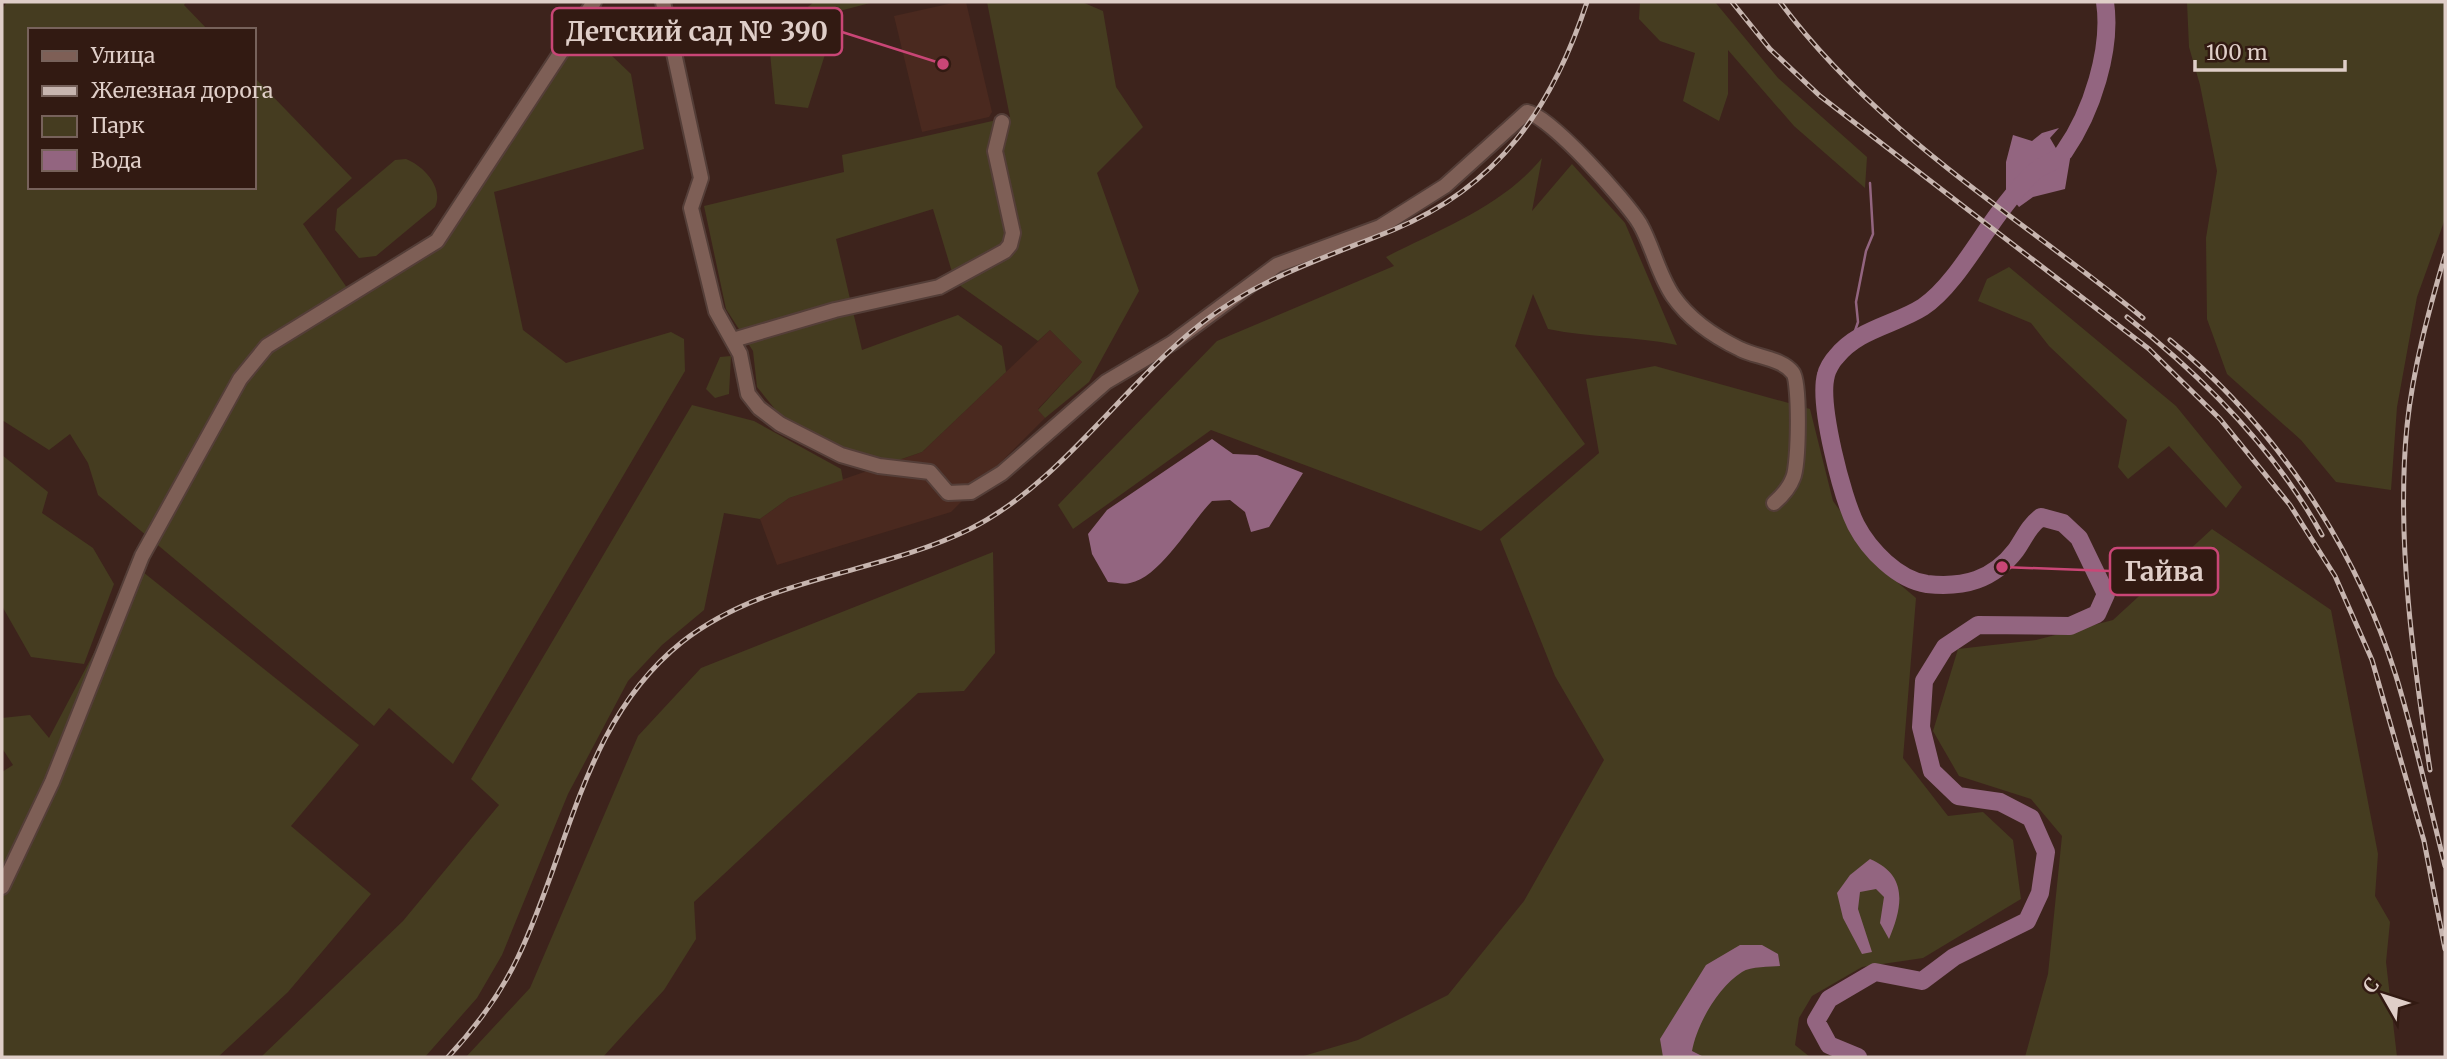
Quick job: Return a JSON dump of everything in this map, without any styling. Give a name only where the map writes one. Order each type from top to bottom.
[{"type":"street","points":[[2,887],[52,782],[142,556],[240,379],[267,346],[437,241],[594,2]]},
{"type":"street","points":[[663,2],[701,178],[691,208],[716,311],[740,354],[748,394],[759,408],[779,424],[841,455],[879,466],[930,472],[948,493],[971,492],[1002,473],[1041,442],[1107,382],[1172,343],[1277,265],[1397,218],[1445,186],[1487,151],[1522,114],[1532,112],[1583,157],[1632,212],[1674,297],[1698,323],[1741,350],[1784,366],[1793,373],[1798,386],[1797,462],[1786,493],[1774,503]]},
{"type":"street","points":[[733,340],[835,310],[939,287],[1005,251],[1013,233],[995,151],[1002,122]]},
{"type":"shaded area","points":[[966,2],[992,112],[989,117],[922,132],[894,16]]},
{"type":"shaded area","points":[[1050,330],[1082,362],[1038,409],[1045,418],[951,512],[777,565],[760,519],[789,498],[922,452]]},
{"type":"green space","points":[[7,2],[186,2],[184,5],[206,28],[28,28],[28,189],[256,189],[256,79],[352,178],[303,224],[354,298],[440,246],[569,48],[591,36],[631,74],[644,149],[494,192],[523,330],[566,363],[671,332],[684,339],[685,371],[453,764],[389,708],[374,726],[98,495],[88,463],[70,434],[49,450],[2,420],[2,9]]},
{"type":"green space","points":[[814,2],[874,2],[824,15],[828,45],[808,108],[775,104],[766,12],[800,13]]},
{"type":"green space","points":[[987,2],[1082,2],[1103,11],[1116,87],[1143,127],[1097,173],[1139,291],[1089,382],[1045,418],[1038,410],[1082,362],[1050,330],[1038,341],[955,282],[933,209],[836,239],[862,350],[958,315],[1002,346],[1006,372],[922,452],[890,463],[844,452],[783,419],[757,387],[753,351],[726,309],[704,206],[844,172],[842,155],[1010,117]]},
{"type":"green space","points":[[1640,2],[1715,2],[1778,78],[1867,157],[1865,188],[1794,126],[1728,50],[1728,94],[1719,121],[1683,101],[1695,53],[1660,41],[1639,19]]},
{"type":"green space","points":[[2187,2],[2445,2],[2445,219],[2417,297],[2397,407],[2391,490],[2336,482],[2301,440],[2227,374],[2207,319],[2206,238],[2217,171],[2200,85],[2189,47]]},
{"type":"green space","points":[[1542,158],[1532,211],[1572,164],[1625,223],[1677,345],[1548,329],[1533,294],[1515,346],[1585,444],[1481,531],[1211,430],[1073,529],[1058,505],[1217,341],[1394,266],[1386,257],[1490,203],[1509,190]]},
{"type":"green space","points":[[406,159],[425,172],[435,185],[435,207],[376,256],[359,258],[335,230],[337,209],[395,160]]},
{"type":"green space","points":[[2009,267],[2176,406],[2242,487],[2226,508],[2169,446],[2128,479],[2118,467],[2127,420],[2049,346],[2031,323],[1978,301],[1987,279]]},
{"type":"green space","points":[[731,356],[729,394],[715,398],[706,389],[720,357]]},
{"type":"green space","points":[[1655,366],[1810,409],[1833,501],[1884,571],[1916,598],[1903,758],[1948,816],[1983,812],[2013,840],[2021,899],[1923,958],[1862,967],[1812,996],[1799,1018],[1795,1045],[1810,1057],[1300,1057],[1358,1040],[1448,995],[1524,901],[1604,760],[1555,676],[1500,539],[1599,453],[1586,379]]},
{"type":"green space","points":[[692,405],[754,421],[841,469],[843,480],[789,498],[760,519],[724,513],[704,610],[662,645],[628,681],[568,794],[502,955],[477,998],[425,1057],[261,1057],[403,921],[499,805],[471,779]]},
{"type":"green space","points":[[2,455],[48,492],[42,513],[93,548],[114,584],[84,664],[31,657],[2,606]]},
{"type":"green space","points":[[2212,529],[2331,610],[2378,854],[2375,896],[2390,922],[2386,962],[2397,1057],[2025,1057],[2048,974],[2062,836],[2031,799],[1959,776],[1933,731],[1958,649],[2036,640],[2113,620]]},
{"type":"green space","points":[[993,552],[995,653],[964,691],[918,693],[694,902],[696,939],[664,990],[603,1057],[466,1057],[530,988],[638,736],[701,668]]},
{"type":"green space","points":[[143,572],[359,745],[291,826],[371,894],[288,992],[218,1057],[2,1057],[2,772],[13,765],[2,748],[2,718],[30,715],[49,738],[97,647]]},
{"type":"water","points":[[2059,128],[2050,138],[2057,150],[2070,159],[2065,189],[2033,197],[2019,207],[2006,191],[2006,162],[2013,135],[2032,141],[2042,133]]},
{"type":"water","points":[[1212,439],[1233,454],[1257,455],[1303,473],[1269,527],[1251,532],[1245,512],[1230,500],[1212,501],[1153,571],[1130,583],[1108,582],[1092,554],[1088,534],[1107,510]]},
{"type":"water","points":[[1870,859],[1891,874],[1899,893],[1899,903],[1889,939],[1880,923],[1884,897],[1876,889],[1860,892],[1858,909],[1872,952],[1862,954],[1843,918],[1837,893],[1850,875]]},
{"type":"water","points":[[1740,945],[1762,945],[1778,954],[1780,966],[1746,970],[1717,996],[1704,1018],[1692,1051],[1704,1057],[1663,1057],[1660,1039],[1706,965]]},
{"type":"waterway","points":[[1858,1057],[1829,1045],[1816,1021],[1829,999],[1875,972],[1922,981],[1954,957],[2027,921],[2040,893],[2046,852],[2031,818],[2000,802],[1958,796],[1932,771],[1921,727],[1924,681],[1945,647],[1978,625],[2070,626],[2097,614],[2106,594],[2079,538],[2063,523],[2041,517],[1998,569],[1977,580],[1953,585],[1927,584],[1895,570],[1868,544],[1850,512],[1828,428],[1824,389],[1826,375],[1834,359],[1855,340],[1912,313],[1934,299],[2020,186],[2034,172],[2064,152],[2083,118],[2098,80],[2105,40],[2105,2]]},
{"type":"waterway","points":[[1851,343],[1858,322],[1856,302],[1866,251],[1873,234],[1870,183]]},
{"type":"railway","points":[[448,1057],[487,1010],[518,957],[600,748],[622,709],[649,674],[682,642],[715,620],[749,603],[934,544],[970,529],[1003,510],[1062,460],[1173,348],[1224,307],[1294,270],[1393,230],[1430,212],[1463,191],[1492,166],[1517,139],[1538,109],[1557,76],[1587,2]]},
{"type":"railway","points":[[1732,2],[1770,49],[1820,96],[2149,349],[2220,419],[2290,505],[2335,576],[2372,660],[2424,841],[2445,949]]},
{"type":"railway","points":[[1780,2],[1860,93],[1905,133],[2143,318]]},
{"type":"railway","points":[[2430,770],[2408,598],[2404,468],[2417,361],[2445,255]]},
{"type":"railway","points":[[2127,317],[2183,364],[2235,416],[2282,473],[2322,535]]},
{"type":"railway","points":[[2170,340],[2244,410],[2277,450],[2307,491],[2358,580],[2379,627],[2396,676],[2445,866]]},
{"type":"place","name":"Детский сад № 390","points":[[943,64]]},
{"type":"place","name":"Гайва","points":[[2002,567]]}]
